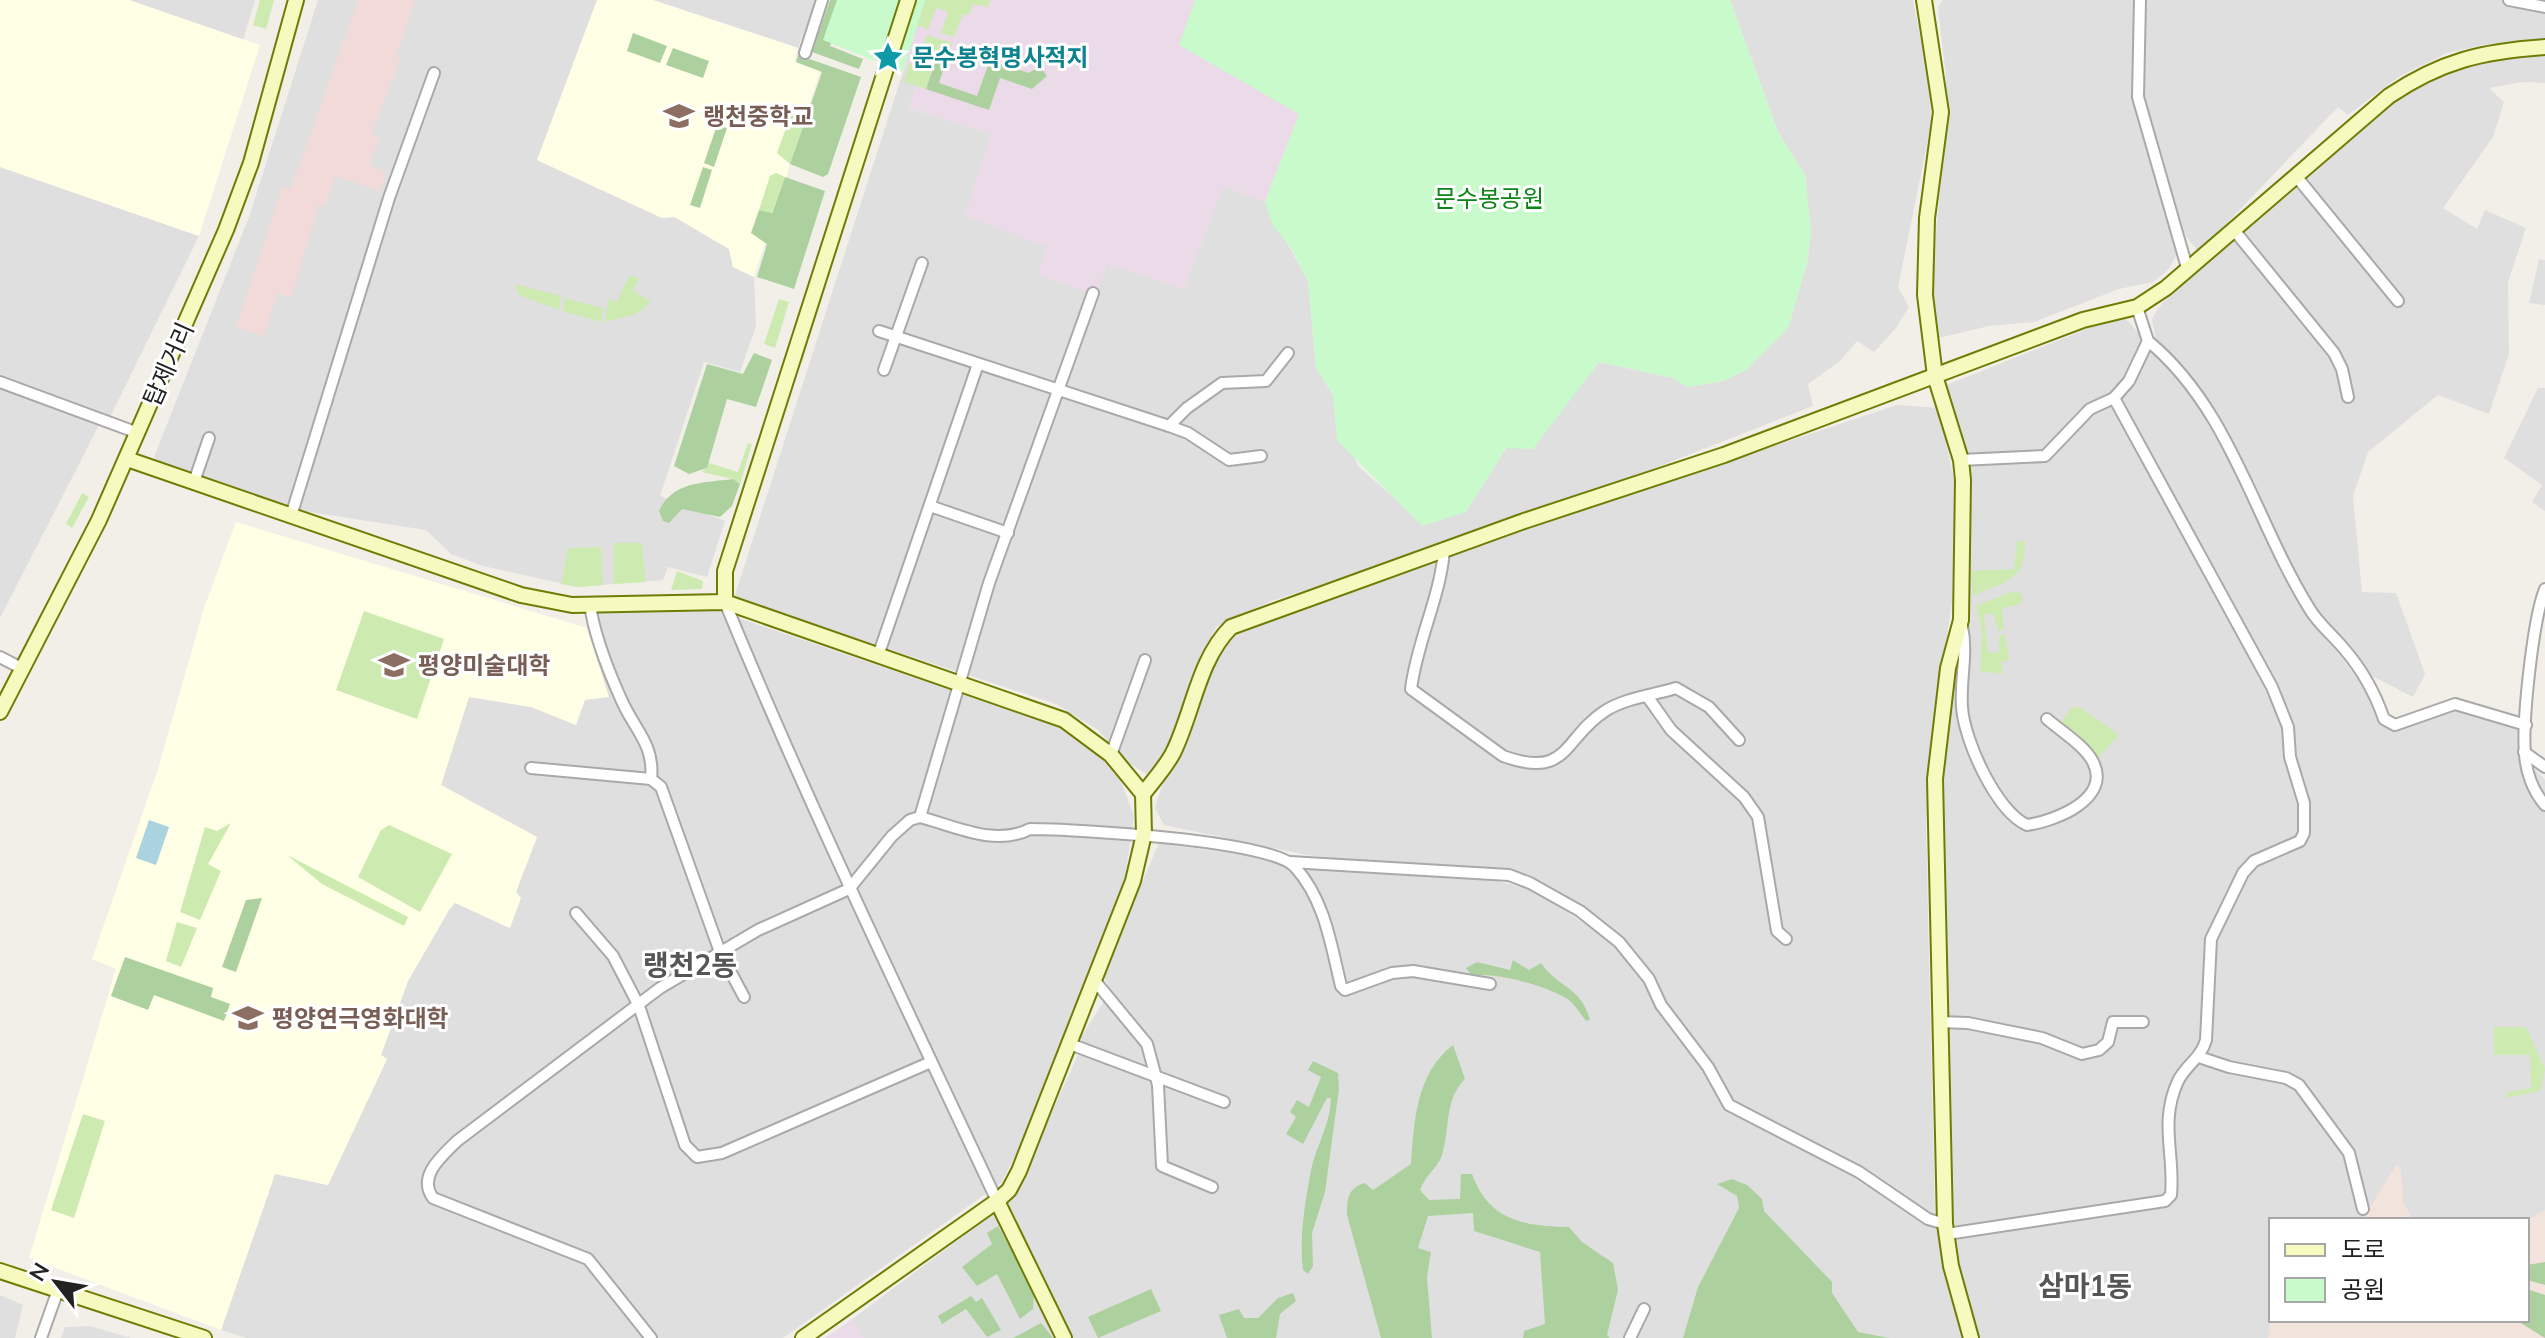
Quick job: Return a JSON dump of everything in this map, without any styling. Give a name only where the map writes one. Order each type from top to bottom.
[{"type":"street","name":"탑제거리","points":[[0,712],[127,459],[220,244],[251,163],[296,0]]},
{"type":"street","points":[[805,53],[822,0]]},
{"type":"street","points":[[908,0],[725,571],[725,602],[753,676],[849,889],[1064,1338]]},
{"type":"street","points":[[1924,0],[1941,112],[1927,218],[1925,295],[1935,376],[1961,460],[1961,620],[1967,649],[1962,708],[1968,740],[2005,807],[2027,825],[2065,812],[2091,796],[2098,780],[2092,760],[2047,719]]},
{"type":"street","points":[[2140,0],[2138,97],[2188,271]]},
{"type":"street","points":[[2509,0],[2545,7]]},
{"type":"street","points":[[1143,794],[1172,756],[1208,663],[1219,639],[1231,627],[1724,455],[2083,320],[2137,307],[2188,271],[2389,96],[2421,75],[2455,59],[2545,47]]},
{"type":"street","points":[[291,516],[389,198],[434,73]]},
{"type":"street","points":[[2296,176],[2398,301]]},
{"type":"street","points":[[2234,230],[2334,353],[2342,369],[2348,397]]},
{"type":"street","points":[[884,370],[922,263]]},
{"type":"street","points":[[920,817],[959,680],[1093,293]]},
{"type":"street","points":[[2137,307],[2148,341],[2169,359],[2196,392],[2310,610],[2347,651],[2374,690],[2384,719],[2395,725],[2407,723],[2455,704],[2526,725]]},
{"type":"street","points":[[879,331],[1188,433],[1229,460],[1261,456]]},
{"type":"street","points":[[1961,460],[2045,456],[2090,409],[2114,398],[2129,381],[2148,341]]},
{"type":"street","points":[[1169,426],[1187,408],[1222,383],[1266,381],[1288,353]]},
{"type":"street","points":[[879,653],[978,364]]},
{"type":"street","points":[[0,382],[138,433]]},
{"type":"street","points":[[651,1338],[588,1259],[433,1198],[427,1191],[427,1180],[435,1163],[457,1141],[639,1006],[720,952],[758,930],[849,889],[892,836],[910,820],[920,817],[1000,837],[1014,837],[1030,829],[1123,836],[1174,836],[1290,862],[1509,875],[1580,911],[1619,942],[1649,979],[1661,1005],[1708,1067],[1729,1105],[1859,1172],[1946,1229],[2165,1201],[2171,1195],[2172,1186],[2166,1125],[2178,1081],[2199,1057],[2206,1040],[2211,939],[2243,873],[2254,861],[2300,841],[2304,833],[2304,803],[2290,757],[2288,727],[2272,687],[2114,398]]},
{"type":"street","points":[[194,482],[209,438]]},
{"type":"street","points":[[127,459],[521,595],[572,605],[725,602],[959,680],[1064,720],[1111,755],[1143,794],[1144,834],[1133,881],[1009,1190],[803,1338]]},
{"type":"street","points":[[930,506],[1008,533]]},
{"type":"street","points":[[1444,551],[1442,572],[1415,655],[1411,689],[1503,756],[1542,764],[1566,753],[1606,710],[1676,688],[1689,692],[1709,707],[1739,740]]},
{"type":"street","points":[[2545,589],[2535,624],[2524,752],[2528,776],[2545,805]]},
{"type":"street","points":[[590,604],[622,703],[648,747],[651,779]]},
{"type":"street","points":[[1961,620],[1948,668],[1935,779],[1946,1229],[1951,1266],[1971,1338]]},
{"type":"street","points":[[0,657],[23,669]]},
{"type":"street","points":[[1111,755],[1145,660]]},
{"type":"street","points":[[1647,696],[1671,730],[1744,797],[1758,817],[1777,931],[1786,939]]},
{"type":"street","points":[[2524,752],[2545,767]]},
{"type":"street","points":[[531,768],[651,779],[661,787],[720,952],[744,997]]},
{"type":"street","points":[[1290,862],[1326,922],[1341,986],[1345,990],[1392,973],[1413,971],[1490,984]]},
{"type":"street","points":[[576,913],[613,956],[639,1006],[685,1145],[697,1157],[722,1153],[931,1062]]},
{"type":"street","points":[[1095,981],[1147,1044],[1156,1077],[1162,1166],[1212,1187]]},
{"type":"street","points":[[1939,1022],[1968,1023],[2027,1035],[2082,1054],[2099,1050],[2108,1042],[2113,1022],[2143,1022]]},
{"type":"street","points":[[1070,1044],[1224,1102]]},
{"type":"street","points":[[2199,1057],[2241,1070],[2286,1078],[2299,1085],[2349,1153],[2363,1209]]},
{"type":"street","points":[[0,1271],[204,1338]]},
{"type":"street","points":[[41,1338],[58,1290]]},
{"type":"street","points":[[1630,1338],[1644,1309]]},
{"type":"shaded area","points":[[0,0],[129,0],[260,45],[199,236],[0,167]]},
{"type":"shaded area","points":[[129,0],[255,0],[243,40]]},
{"type":"shaded area","points":[[318,0],[597,0],[537,160],[662,218],[674,217],[729,249],[733,267],[754,277],[756,326],[740,372],[704,362],[660,496],[725,521],[707,577],[668,567],[663,580],[578,587],[483,566],[451,554],[426,530],[303,511],[159,463],[154,457],[249,217]]},
{"type":"shaded area","points":[[358,0],[415,0],[396,55],[400,60],[371,134],[379,137],[369,165],[386,172],[380,191],[335,176],[325,206],[318,205],[291,298],[277,293],[264,336],[236,327],[282,187],[291,189]]},
{"type":"shaded area","name":"랭천중학교","points":[[597,0],[653,0],[798,48],[794,62],[820,71],[754,277],[733,267],[729,249],[675,217],[662,218],[537,160]]},
{"type":"shaded area","points":[[653,0],[816,0],[798,48]]},
{"type":"shaded area","points":[[925,0],[1195,0],[1299,114],[1265,202],[1224,186],[1184,289],[1107,264],[1096,295],[1038,275],[1047,247],[965,216],[991,134],[909,108],[919,79],[903,72]]},
{"type":"shaded area","points":[[1730,0],[1913,0],[1930,86],[1931,125],[1898,287],[1909,307],[1896,328],[1874,352],[1857,341],[1840,361],[1808,384],[1813,406],[1660,466],[1389,563],[1271,601],[1216,627],[1193,675],[1166,755],[1150,776],[1124,760],[1098,730],[1056,704],[734,598],[903,72],[919,79],[909,108],[991,134],[1048,247],[1039,276],[1106,264],[1224,186],[1265,202],[1308,281],[1316,368],[1333,395],[1358,466],[1399,502],[1466,512],[1506,448],[1599,362],[1673,378],[1687,387],[1723,381],[1746,370],[1788,328],[1807,263],[1811,232],[1805,175],[1778,132]]},
{"type":"shaded area","points":[[1942,0],[2136,0],[2134,76],[2146,139],[2177,254],[2168,270],[2153,282],[2119,289],[2034,322],[1989,326],[1938,338],[1932,279],[1946,121],[1946,76],[1938,8]]},
{"type":"shaded area","points":[[2145,0],[2545,0],[2545,40],[2483,45],[2447,53],[2400,76],[2348,115],[2338,107],[2206,245],[2197,250],[2186,236],[2142,103]]},
{"type":"shaded area","points":[[2545,53],[2545,83],[2522,82],[2489,88],[2504,102],[2493,137],[2443,208],[2477,229],[2485,210],[2526,228],[2508,282],[2509,354],[2489,414],[2438,395],[2368,452],[2353,496],[2362,592],[2396,593],[2425,674],[2413,697],[2372,676],[2349,643],[2312,604],[2199,389],[2156,341],[2152,319],[2158,308],[2188,277],[2405,93],[2462,61]]},
{"type":"shaded area","points":[[0,167],[199,236],[110,417],[0,380]]},
{"type":"shaded area","points":[[2539,259],[2545,260],[2545,305],[2529,303]]},
{"type":"shaded area","points":[[2126,319],[2194,393],[2305,609],[2365,689],[2378,723],[2391,728],[2451,708],[2521,728],[2520,754],[2545,780],[2545,1338],[1978,1338],[1949,1222],[1941,784],[1959,652],[1967,626],[1970,480],[1965,448],[1944,386],[2097,325]]},
{"type":"shaded area","points":[[0,384],[99,425],[0,618]]},
{"type":"shaded area","points":[[2538,388],[2545,388],[2545,511],[2532,502],[2542,485],[2504,458]]},
{"type":"shaded area","points":[[1897,405],[1939,408],[1956,490],[1955,580],[1929,763],[1926,828],[1935,1217],[1732,1101],[1665,1003],[1658,981],[1635,950],[1598,919],[1537,882],[1307,855],[1164,825],[1155,808],[1161,788],[1209,667],[1232,634],[1524,529]]},
{"type":"shaded area","name":"평양연극영화대학","points":[[236,522],[587,628],[609,697],[585,700],[576,725],[531,707],[469,697],[441,785],[537,837],[516,892],[521,898],[510,928],[455,903],[449,910],[408,981],[381,1055],[387,1059],[328,1185],[275,1174],[221,1330],[29,1258],[116,969],[92,959],[158,769],[204,608]]},
{"type":"shaded area","points":[[715,610],[1061,728],[1091,745],[1117,771],[1134,816],[1123,891],[1043,1102],[1001,1183],[783,1338],[246,1338],[221,1330],[275,1174],[328,1185],[387,1059],[381,1055],[408,981],[449,910],[455,902],[509,928],[515,893],[537,837],[441,785],[469,697],[531,707],[576,724],[595,650],[587,628],[597,611]]},
{"type":"shaded area","points":[[1159,843],[1315,865],[1497,881],[1533,890],[1606,938],[1644,977],[1659,1008],[1716,1087],[1726,1110],[1853,1174],[1937,1229],[1965,1338],[864,1338],[851,1320],[1012,1197],[1081,1048],[1081,1037],[1111,990],[1104,977],[1105,968]]},
{"type":"shaded area","points":[[2397,1164],[2401,1170],[2403,1202],[2412,1218],[2363,1218]]},
{"type":"shaded area","points":[[2545,1210],[2545,1338],[2268,1338],[2270,1322],[2529,1322],[2529,1219]]},
{"type":"shaded area","points":[[0,1295],[23,1305],[15,1338],[0,1338]]},
{"type":"shaded area","points":[[851,1320],[864,1338],[825,1338]]},
{"type":"shaded area","points":[[90,1326],[131,1338],[61,1338],[65,1327]]},
{"type":"green space","points":[[260,0],[274,0],[266,29],[253,25]]},
{"type":"green space","points":[[830,0],[845,0],[830,46],[863,59],[859,69],[812,52]]},
{"type":"green space","points":[[837,0],[925,0],[903,72],[823,40]]},
{"type":"green space","points":[[924,0],[990,0],[988,7],[973,4],[969,15],[963,14],[954,37],[941,33],[948,12],[936,8],[928,29],[916,25]]},
{"type":"green space","name":"문수봉공원","points":[[1195,0],[1730,0],[1778,132],[1805,175],[1811,232],[1807,263],[1788,328],[1746,370],[1723,381],[1687,387],[1673,378],[1599,362],[1533,449],[1506,448],[1466,512],[1422,526],[1337,440],[1333,395],[1316,368],[1308,281],[1290,246],[1273,226],[1265,202],[1299,114],[1179,45]]},
{"type":"green space","points":[[633,33],[667,46],[660,63],[627,51]]},
{"type":"green space","points":[[927,35],[952,43],[947,57],[937,54],[926,89],[904,82],[909,63],[924,67],[928,53],[922,51]]},
{"type":"green space","points":[[673,48],[709,61],[703,78],[666,65]]},
{"type":"green space","points":[[938,54],[947,57],[939,83],[977,96],[990,60],[1029,73],[1040,66],[1047,76],[1032,89],[1000,78],[989,110],[926,89]]},
{"type":"green space","points":[[798,55],[861,77],[828,174],[823,177],[790,164],[822,72],[796,62]]},
{"type":"green space","points":[[794,106],[808,111],[790,164],[777,153]]},
{"type":"green space","points":[[717,125],[727,128],[714,167],[704,163]]},
{"type":"green space","points":[[703,167],[712,170],[700,208],[690,205]]},
{"type":"green space","points":[[776,173],[785,177],[771,214],[759,210],[770,176]]},
{"type":"green space","points":[[785,177],[825,191],[794,289],[757,277],[767,244],[751,233],[759,210],[772,213]]},
{"type":"green space","points":[[838,233],[842,234],[802,362],[798,361]]},
{"type":"green space","points":[[630,275],[639,279],[633,290],[651,302],[636,314],[605,322],[608,299],[616,302]]},
{"type":"green space","points":[[514,284],[561,296],[559,310],[519,295]]},
{"type":"green space","points":[[564,298],[603,308],[601,322],[563,311]]},
{"type":"green space","points":[[779,299],[789,302],[775,348],[764,344]]},
{"type":"green space","points":[[754,353],[772,360],[756,407],[727,399],[707,468],[689,474],[674,466],[707,364],[743,374]]},
{"type":"green space","points":[[748,443],[752,444],[740,484],[733,479],[701,472],[707,468],[706,462],[738,472]]},
{"type":"green space","points":[[733,479],[740,484],[732,506],[720,517],[682,509],[669,523],[663,521],[659,511],[672,494],[690,485]]},
{"type":"green space","points":[[82,493],[89,497],[72,528],[66,524]]},
{"type":"green space","points":[[2017,541],[2025,541],[2022,565],[2017,573],[2004,583],[1973,596],[1971,571],[2014,569]]},
{"type":"green space","points":[[614,543],[642,543],[646,582],[614,584]]},
{"type":"green space","points":[[601,547],[603,585],[578,587],[561,584],[568,548]]},
{"type":"green space","points":[[677,571],[703,581],[702,589],[671,590]]},
{"type":"green space","points":[[2011,592],[2021,593],[2023,600],[2019,605],[2002,608],[2004,629],[1998,631],[1993,613],[1984,615],[1988,652],[1999,653],[1999,635],[2005,635],[2009,660],[2001,662],[2003,674],[1980,671],[1982,631],[1976,606]]},
{"type":"green space","points":[[364,611],[444,639],[417,719],[336,690]]},
{"type":"green space","points":[[2080,707],[2119,735],[2096,760],[2060,725],[2071,708]]},
{"type":"green space","points":[[231,823],[208,864],[221,871],[200,920],[180,912],[205,827],[217,831]]},
{"type":"green space","points":[[389,825],[452,854],[420,912],[358,877],[381,830]]},
{"type":"green space","points":[[287,855],[408,917],[404,926],[322,884]]},
{"type":"green space","points":[[262,898],[236,972],[222,967],[246,900]]},
{"type":"green space","points":[[177,922],[197,928],[181,967],[166,961]]},
{"type":"green space","points":[[125,957],[213,988],[211,997],[230,1004],[224,1021],[154,995],[148,1010],[111,996]]},
{"type":"green space","points":[[1513,960],[1529,970],[1541,963],[1581,1000],[1590,1020],[1586,1021],[1570,1001],[1550,990],[1507,978],[1472,976],[1466,968],[1477,962],[1510,970]]},
{"type":"green space","points":[[2494,1027],[2526,1027],[2545,1069],[2540,1091],[2506,1098],[2506,1093],[2531,1088],[2530,1055],[2494,1055]]},
{"type":"green space","points":[[1453,1045],[1465,1079],[1450,1106],[1441,1158],[1420,1190],[1429,1200],[1460,1199],[1461,1174],[1472,1174],[1488,1202],[1510,1218],[1537,1225],[1569,1227],[1582,1242],[1613,1263],[1618,1290],[1607,1335],[1610,1338],[1523,1338],[1524,1331],[1545,1324],[1540,1252],[1474,1231],[1473,1213],[1428,1216],[1418,1248],[1431,1252],[1427,1277],[1432,1338],[1381,1338],[1347,1215],[1348,1199],[1359,1185],[1365,1183],[1373,1190],[1411,1164],[1416,1115],[1424,1084],[1441,1056]]},
{"type":"green space","points":[[1313,1061],[1338,1073],[1339,1089],[1325,1192],[1312,1233],[1313,1266],[1308,1274],[1303,1270],[1302,1258],[1305,1207],[1311,1170],[1331,1098],[1327,1098],[1303,1144],[1286,1134],[1296,1117],[1290,1112],[1297,1100],[1309,1107],[1321,1077],[1308,1070]]},
{"type":"green space","points":[[83,1114],[105,1121],[74,1218],[51,1210]]},
{"type":"green space","points":[[1732,1179],[1747,1185],[1762,1199],[1764,1211],[1832,1282],[1832,1293],[1858,1332],[1889,1338],[1683,1338],[1698,1287],[1739,1208],[1737,1196],[1717,1184]]},
{"type":"green space","points":[[998,1226],[1034,1292],[1033,1309],[1020,1319],[997,1274],[977,1286],[962,1267],[992,1244],[987,1233]]},
{"type":"green space","points":[[2545,1262],[2545,1285],[2529,1281],[2529,1265]]},
{"type":"green space","points":[[1151,1289],[1161,1311],[1098,1338],[1088,1317]]},
{"type":"green space","points":[[2529,1290],[2545,1295],[2545,1338],[2519,1322],[2529,1322]]},
{"type":"green space","points":[[1293,1293],[1296,1301],[1280,1314],[1276,1338],[1227,1338],[1219,1315],[1239,1309],[1244,1318],[1258,1318],[1278,1298]]},
{"type":"green space","points":[[971,1296],[976,1302],[982,1298],[1001,1330],[987,1337],[966,1309],[942,1324],[938,1316]]},
{"type":"green space","points":[[1041,1323],[1053,1338],[1013,1338]]},
{"type":"water","points":[[149,820],[169,827],[156,865],[136,858]]},
{"type":"place","name":"문수봉혁명사적지","points":[[888,57]]},
{"type":"place","name":"랭천중학교","points":[[679,116]]},
{"type":"place","name":"평양미술대학","points":[[394,665]]},
{"type":"place","name":"평양연극영화대학","points":[[248,1018]]},
{"type":"district","name":"랭천2동","points":[[690,964]]},
{"type":"district","name":"삼마1동","points":[[2085,1285]]}]
